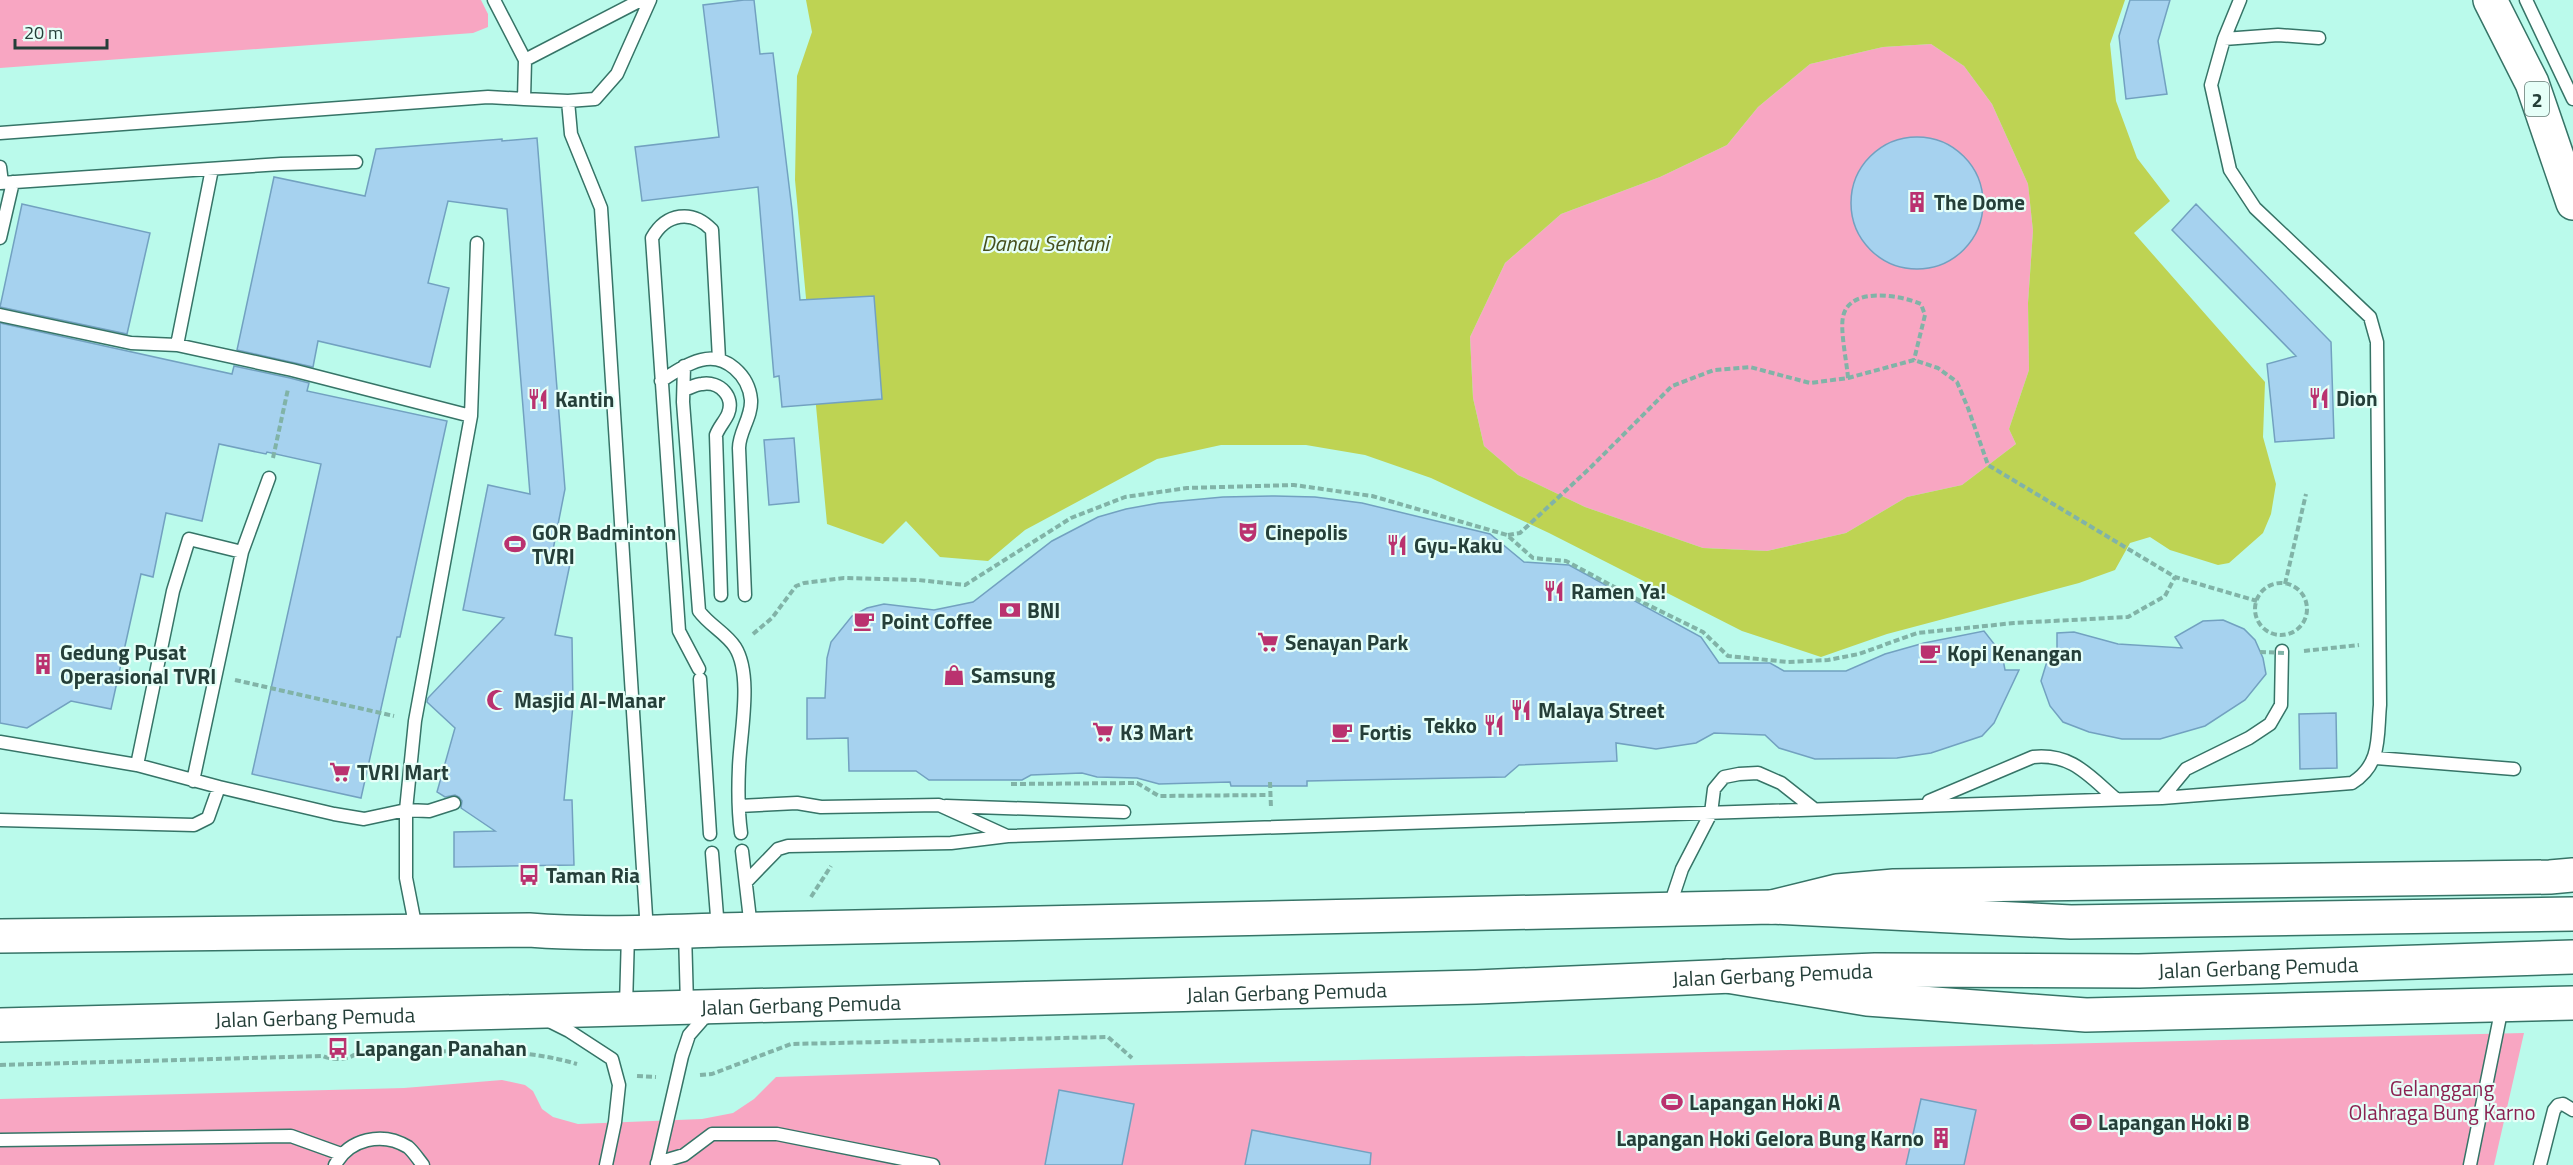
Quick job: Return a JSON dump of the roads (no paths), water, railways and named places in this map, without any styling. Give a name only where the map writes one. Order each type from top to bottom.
[{"type":"main road","name":"2","points":[[2490,0],[2532,82],[2573,203]]},
{"type":"main road","points":[[1772,907],[1837,891],[1894,886],[2565,878]]},
{"type":"main road","points":[[0,936],[529,930],[579,934],[638,934],[718,930],[1772,907],[2071,922],[2573,914]]},
{"type":"main road","name":"Jalan Gerbang Pemuda","points":[[0,1025],[1476,987],[1875,970],[2139,971],[2573,957]]},
{"type":"main road","points":[[1727,976],[1867,999],[2086,1015],[2571,1002]]},
{"type":"lane","points":[[494,0],[525,60],[524,99]]},
{"type":"lane","points":[[525,60],[641,0]]},
{"type":"lane","points":[[0,133],[488,97],[568,101],[595,99],[617,74],[650,0]]},
{"type":"lane","points":[[746,882],[778,849],[788,846],[951,843],[1008,836],[2162,798],[2352,783],[2361,778],[2376,758],[2380,705],[2377,342],[2370,317],[2255,208],[2229,170],[2211,85],[2224,39],[2240,0]]},
{"type":"lane","points":[[2526,0],[2573,99]]},
{"type":"lane","points":[[2224,39],[2278,35],[2319,38]]},
{"type":"lane","points":[[568,101],[571,134],[601,208],[638,934],[626,1008]]},
{"type":"lane","points":[[5,183],[356,162]]},
{"type":"lane","points":[[0,167],[5,183],[0,238]]},
{"type":"lane","points":[[177,345],[212,169]]},
{"type":"lane","points":[[710,831],[700,674],[679,631],[661,381],[652,238],[658,228],[669,219],[694,217],[704,221],[712,230],[719,359]]},
{"type":"lane","points":[[417,932],[406,878],[406,810],[415,721],[471,416],[477,243]]},
{"type":"lane","points":[[0,315],[131,343],[177,345],[292,370],[471,416]]},
{"type":"lane","points":[[661,381],[684,366],[702,359],[719,359],[736,369],[746,381],[751,401],[739,442],[745,595]]},
{"type":"lane","points":[[684,366],[699,611],[736,648],[741,660],[744,715],[739,768],[741,830]]},
{"type":"lane","points":[[684,390],[702,384],[712,384],[723,388],[728,396],[730,407],[728,416],[716,435],[721,595]]},
{"type":"lane","points":[[193,781],[242,552],[269,478]]},
{"type":"lane","points":[[137,765],[173,591],[189,539],[242,552]]},
{"type":"lane","points":[[2162,798],[2186,769],[2249,738],[2270,724],[2281,705],[2282,651]]},
{"type":"lane","points":[[0,742],[137,765],[193,781],[364,819],[406,810],[429,811],[454,803]]},
{"type":"lane","points":[[1919,805],[2033,757],[2050,755],[2074,763],[2116,799]]},
{"type":"lane","points":[[2376,758],[2514,769]]},
{"type":"lane","points":[[1669,910],[1682,869],[1711,813],[1714,789],[1724,777],[1758,774],[1781,783],[1814,809]]},
{"type":"lane","points":[[0,820],[194,825],[208,819],[219,787]]},
{"type":"lane","points":[[739,806],[797,803],[821,807],[939,805],[1124,812]]},
{"type":"lane","points":[[939,805],[1008,836]]},
{"type":"lane","points":[[742,851],[751,930]]},
{"type":"lane","points":[[712,853],[718,930]]},
{"type":"lane","points":[[685,931],[687,1006]]},
{"type":"lane","points":[[2470,1165],[2503,1003]]},
{"type":"lane","points":[[657,1164],[689,1035],[703,1019],[731,1005]]},
{"type":"lane","points":[[528,1010],[569,1031],[612,1059],[619,1085],[615,1122],[606,1165]]},
{"type":"lane","points":[[2540,1165],[2554,1110],[2558,1105],[2563,1104],[2573,1110]]},
{"type":"lane","points":[[657,1164],[684,1155],[712,1134],[777,1134],[933,1165]]},
{"type":"lane","points":[[0,1140],[291,1136],[338,1160],[361,1141],[386,1138],[408,1148],[423,1165]]},
{"type":"water","name":"Danau Sentani","points":[[806,0],[2125,0],[2110,44],[2116,101],[2137,158],[2170,201],[2134,233],[2265,382],[2263,437],[2276,484],[2271,514],[2263,533],[2229,563],[2218,565],[2170,550],[2150,537],[2130,543],[2115,570],[2079,583],[1887,634],[1821,657],[1742,631],[1549,533],[1431,478],[1365,455],[1306,445],[1221,445],[1157,459],[1025,530],[988,561],[940,557],[906,521],[883,544],[827,524],[795,180],[797,76],[812,32]],"holes":[[[1931,44],[1964,66],[1992,104],[2028,184],[2033,231],[2028,303],[2029,370],[2009,429],[2016,444],[1962,485],[1907,497],[1846,533],[1767,551],[1703,548],[1585,507],[1518,475],[1484,446],[1473,398],[1470,337],[1505,263],[1561,214],[1660,177],[1727,145],[1758,107],[1810,64],[1883,47]]]},
{"type":"place","name":"The Dome","points":[[1917,202]]},
{"type":"place","name":"Dion","points":[[2319,398]]},
{"type":"place","name":"Kantin","points":[[538,399]]},
{"type":"place","name":"Cinepolis","points":[[1248,532]]},
{"type":"place","name":"GOR Badminton TVRI","points":[[515,544]]},
{"type":"place","name":"Gyu-Kaku","points":[[1397,545]]},
{"type":"place","name":"Ramen Ya!","points":[[1554,591]]},
{"type":"place","name":"BNI","points":[[1010,610]]},
{"type":"place","name":"Point Coffee","points":[[864,621]]},
{"type":"place","name":"Senayan Park","points":[[1268,642]]},
{"type":"place","name":"Kopi Kenangan","points":[[1930,653]]},
{"type":"place","name":"Gedung Pusat Operasional TVRI","points":[[43,664]]},
{"type":"place","name":"Samsung","points":[[954,675]]},
{"type":"place","name":"Masjid Al-Manar","points":[[497,700]]},
{"type":"place","name":"Malaya Street","points":[[1521,710]]},
{"type":"place","name":"Tekko","points":[[1494,725]]},
{"type":"place","name":"K3 Mart","points":[[1103,732]]},
{"type":"place","name":"Fortis","points":[[1342,732]]},
{"type":"place","name":"TVRI Mart","points":[[340,772]]},
{"type":"place","name":"Taman Ria","points":[[529,875]]},
{"type":"place","name":"Lapangan Panahan","points":[[338,1048]]},
{"type":"place","name":"Lapangan Hoki A","points":[[1672,1102]]},
{"type":"place","name":"Lapangan Hoki B","points":[[2081,1122]]},
{"type":"place","name":"Lapangan Hoki Gelora Bung Karno","points":[[1941,1138]]},
{"type":"park label","name":"Gelanggang Olahraga Bung Karno","points":[[2442,1100]]}]
